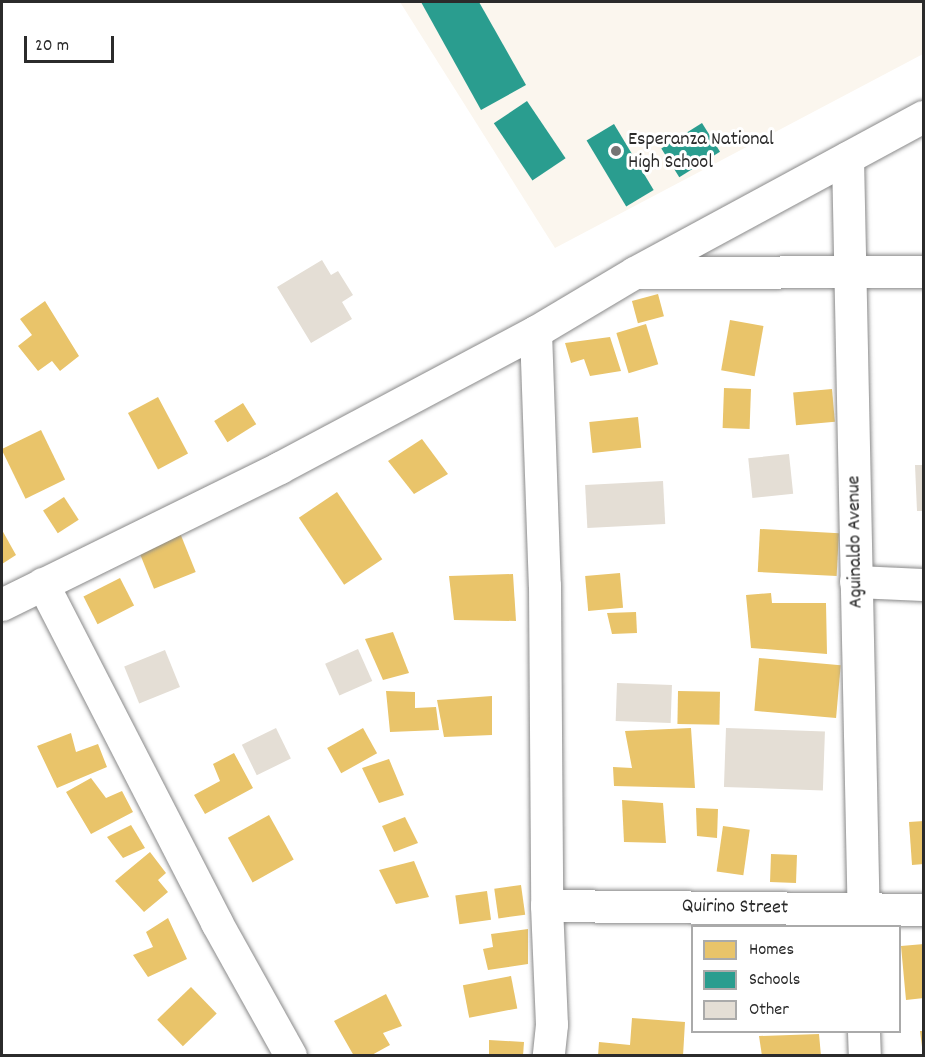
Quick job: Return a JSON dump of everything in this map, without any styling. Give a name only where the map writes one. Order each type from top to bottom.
[{"type":"street","points":[[2,605],[280,468],[536,332],[635,273],[924,117]]},
{"type":"street","name":"Aguinaldo Avenue","points":[[848,159],[863,918]]},
{"type":"street","points":[[635,273],[924,272]]},
{"type":"street","points":[[536,332],[546,586],[547,906],[552,1025],[549,1056]]},
{"type":"street","points":[[856,582],[924,585]]},
{"type":"street","points":[[43,584],[217,923],[291,1056]]},
{"type":"street","name":"Quirino Street","points":[[547,906],[863,918],[924,910]]},
{"type":"street","points":[[864,1033],[865,1056]]},
{"type":"shaded area","name":"Esperanza National High School","points":[[400,2],[923,2],[923,54],[555,248]]},
{"type":"building: Homes","points":[[658,294],[664,316],[638,323],[632,301]]},
{"type":"building: Homes","points":[[45,301],[79,356],[60,371],[52,361],[38,371],[18,346],[32,335],[20,319]]},
{"type":"building: Homes","points":[[730,320],[763,326],[755,376],[721,370]]},
{"type":"building: Homes","points":[[646,324],[658,364],[629,373],[616,333]]},
{"type":"building: Homes","points":[[610,337],[621,371],[590,376],[584,359],[571,363],[565,343]]},
{"type":"building: Homes","points":[[724,388],[751,389],[750,429],[723,428]]},
{"type":"building: Homes","points":[[832,389],[835,422],[796,425],[793,392]]},
{"type":"building: Homes","points":[[158,397],[188,454],[158,469],[128,413]]},
{"type":"building: Homes","points":[[243,403],[256,424],[227,442],[214,421]]},
{"type":"building: Homes","points":[[638,417],[641,448],[593,453],[589,422]]},
{"type":"building: Homes","points":[[41,430],[65,479],[26,499],[2,449]]},
{"type":"building: Homes","points":[[422,439],[448,474],[414,494],[388,461]]},
{"type":"building: Homes","points":[[337,492],[382,559],[344,585],[299,518]]},
{"type":"building: Homes","points":[[64,497],[79,520],[58,533],[43,511]]},
{"type":"building: Homes","points":[[760,529],[839,533],[837,576],[758,572]]},
{"type":"building: Homes","points":[[2,530],[16,555],[2,564]]},
{"type":"building: Homes","points":[[180,533],[196,572],[154,589],[138,550]]},
{"type":"building: Homes","points":[[620,573],[623,608],[588,611],[585,576]]},
{"type":"building: Homes","points":[[513,574],[516,621],[454,620],[449,576]]},
{"type":"building: Homes","points":[[120,578],[134,606],[98,624],[83,597]]},
{"type":"building: Homes","points":[[771,593],[772,603],[826,603],[827,654],[751,648],[746,595]]},
{"type":"building: Homes","points":[[636,612],[637,633],[612,634],[607,613]]},
{"type":"building: Homes","points":[[393,632],[409,673],[383,680],[365,639]]},
{"type":"building: Homes","points":[[759,658],[841,665],[836,718],[754,711]]},
{"type":"building: Homes","points":[[386,691],[415,692],[415,708],[436,707],[439,730],[390,732]]},
{"type":"building: Homes","points":[[678,691],[720,692],[719,725],[677,724]]},
{"type":"building: Homes","points":[[492,696],[492,735],[444,737],[437,700]]},
{"type":"building: Homes","points":[[363,728],[377,753],[341,773],[327,748]]},
{"type":"building: Homes","points":[[691,728],[695,788],[614,786],[613,767],[632,768],[625,731]]},
{"type":"building: Homes","points":[[71,733],[76,752],[98,744],[107,767],[57,788],[37,746]]},
{"type":"building: Homes","points":[[234,753],[253,788],[205,814],[194,795],[220,781],[213,764]]},
{"type":"building: Homes","points":[[389,759],[404,795],[379,803],[362,768]]},
{"type":"building: Homes","points":[[91,778],[106,798],[122,791],[133,812],[91,834],[66,792]]},
{"type":"building: Homes","points":[[622,800],[663,803],[666,843],[624,842]]},
{"type":"building: Homes","points":[[696,808],[718,809],[717,838],[697,836]]},
{"type":"building: Homes","points":[[269,815],[294,860],[253,882],[228,838]]},
{"type":"building: Homes","points":[[405,817],[418,843],[394,852],[382,826]]},
{"type":"building: Homes","points":[[924,821],[924,864],[912,865],[909,822]]},
{"type":"building: Homes","points":[[131,825],[145,848],[123,858],[107,837]]},
{"type":"building: Homes","points":[[723,826],[750,830],[743,875],[717,872]]},
{"type":"building: Homes","points":[[150,852],[166,873],[158,880],[168,892],[144,912],[115,881]]},
{"type":"building: Homes","points":[[771,854],[797,855],[796,883],[770,882]]},
{"type":"building: Homes","points":[[414,861],[429,897],[396,904],[379,870]]},
{"type":"building: Homes","points":[[521,885],[525,915],[498,918],[494,889]]},
{"type":"building: Homes","points":[[487,891],[491,920],[459,924],[455,895]]},
{"type":"building: Homes","points":[[168,918],[187,959],[148,977],[133,955],[153,947],[146,932]]},
{"type":"building: Homes","points":[[528,929],[528,964],[488,970],[483,949],[493,947],[491,934]]},
{"type":"building: Homes","points":[[924,944],[924,998],[906,1000],[901,946]]},
{"type":"building: Homes","points":[[511,976],[517,1008],[469,1018],[463,985]]},
{"type":"building: Homes","points":[[191,987],[217,1014],[183,1046],[157,1020]]},
{"type":"building: Homes","points":[[386,994],[402,1026],[383,1033],[390,1045],[370,1056],[354,1056],[334,1021]]},
{"type":"building: Homes","points":[[632,1018],[685,1022],[683,1056],[598,1056],[599,1042],[630,1045]]},
{"type":"building: Homes","points":[[920,1031],[924,1031],[924,1047],[922,1047]]},
{"type":"building: Homes","points":[[819,1034],[821,1056],[762,1056],[759,1036]]},
{"type":"building: Homes","points":[[489,1040],[524,1042],[523,1056],[489,1056]]},
{"type":"building: Schools","points":[[421,2],[479,2],[526,85],[481,110]]},
{"type":"building: Schools","points":[[527,101],[566,158],[532,181],[494,123]]},
{"type":"building: Schools","points":[[702,123],[720,152],[679,177],[661,148]]},
{"type":"building: Schools","points":[[614,124],[654,190],[626,206],[587,140]]},
{"type":"building: Other","points":[[322,260],[331,275],[338,271],[353,295],[342,302],[352,319],[311,343],[277,287]]},
{"type":"building: Other","points":[[789,454],[793,494],[752,498],[748,458]]},
{"type":"building: Other","points":[[915,465],[924,465],[924,511],[917,511]]},
{"type":"building: Other","points":[[663,481],[665,524],[587,528],[585,485]]},
{"type":"building: Other","points":[[358,649],[372,681],[339,696],[325,664]]},
{"type":"building: Other","points":[[165,650],[180,687],[139,704],[124,666]]},
{"type":"building: Other","points":[[617,683],[672,685],[671,723],[616,721]]},
{"type":"building: Other","points":[[276,728],[291,759],[257,775],[242,745]]},
{"type":"building: Other","points":[[726,728],[825,731],[823,790],[724,787]]},
{"type":"place","name":"Esperanza National High School","points":[[616,151]]}]
